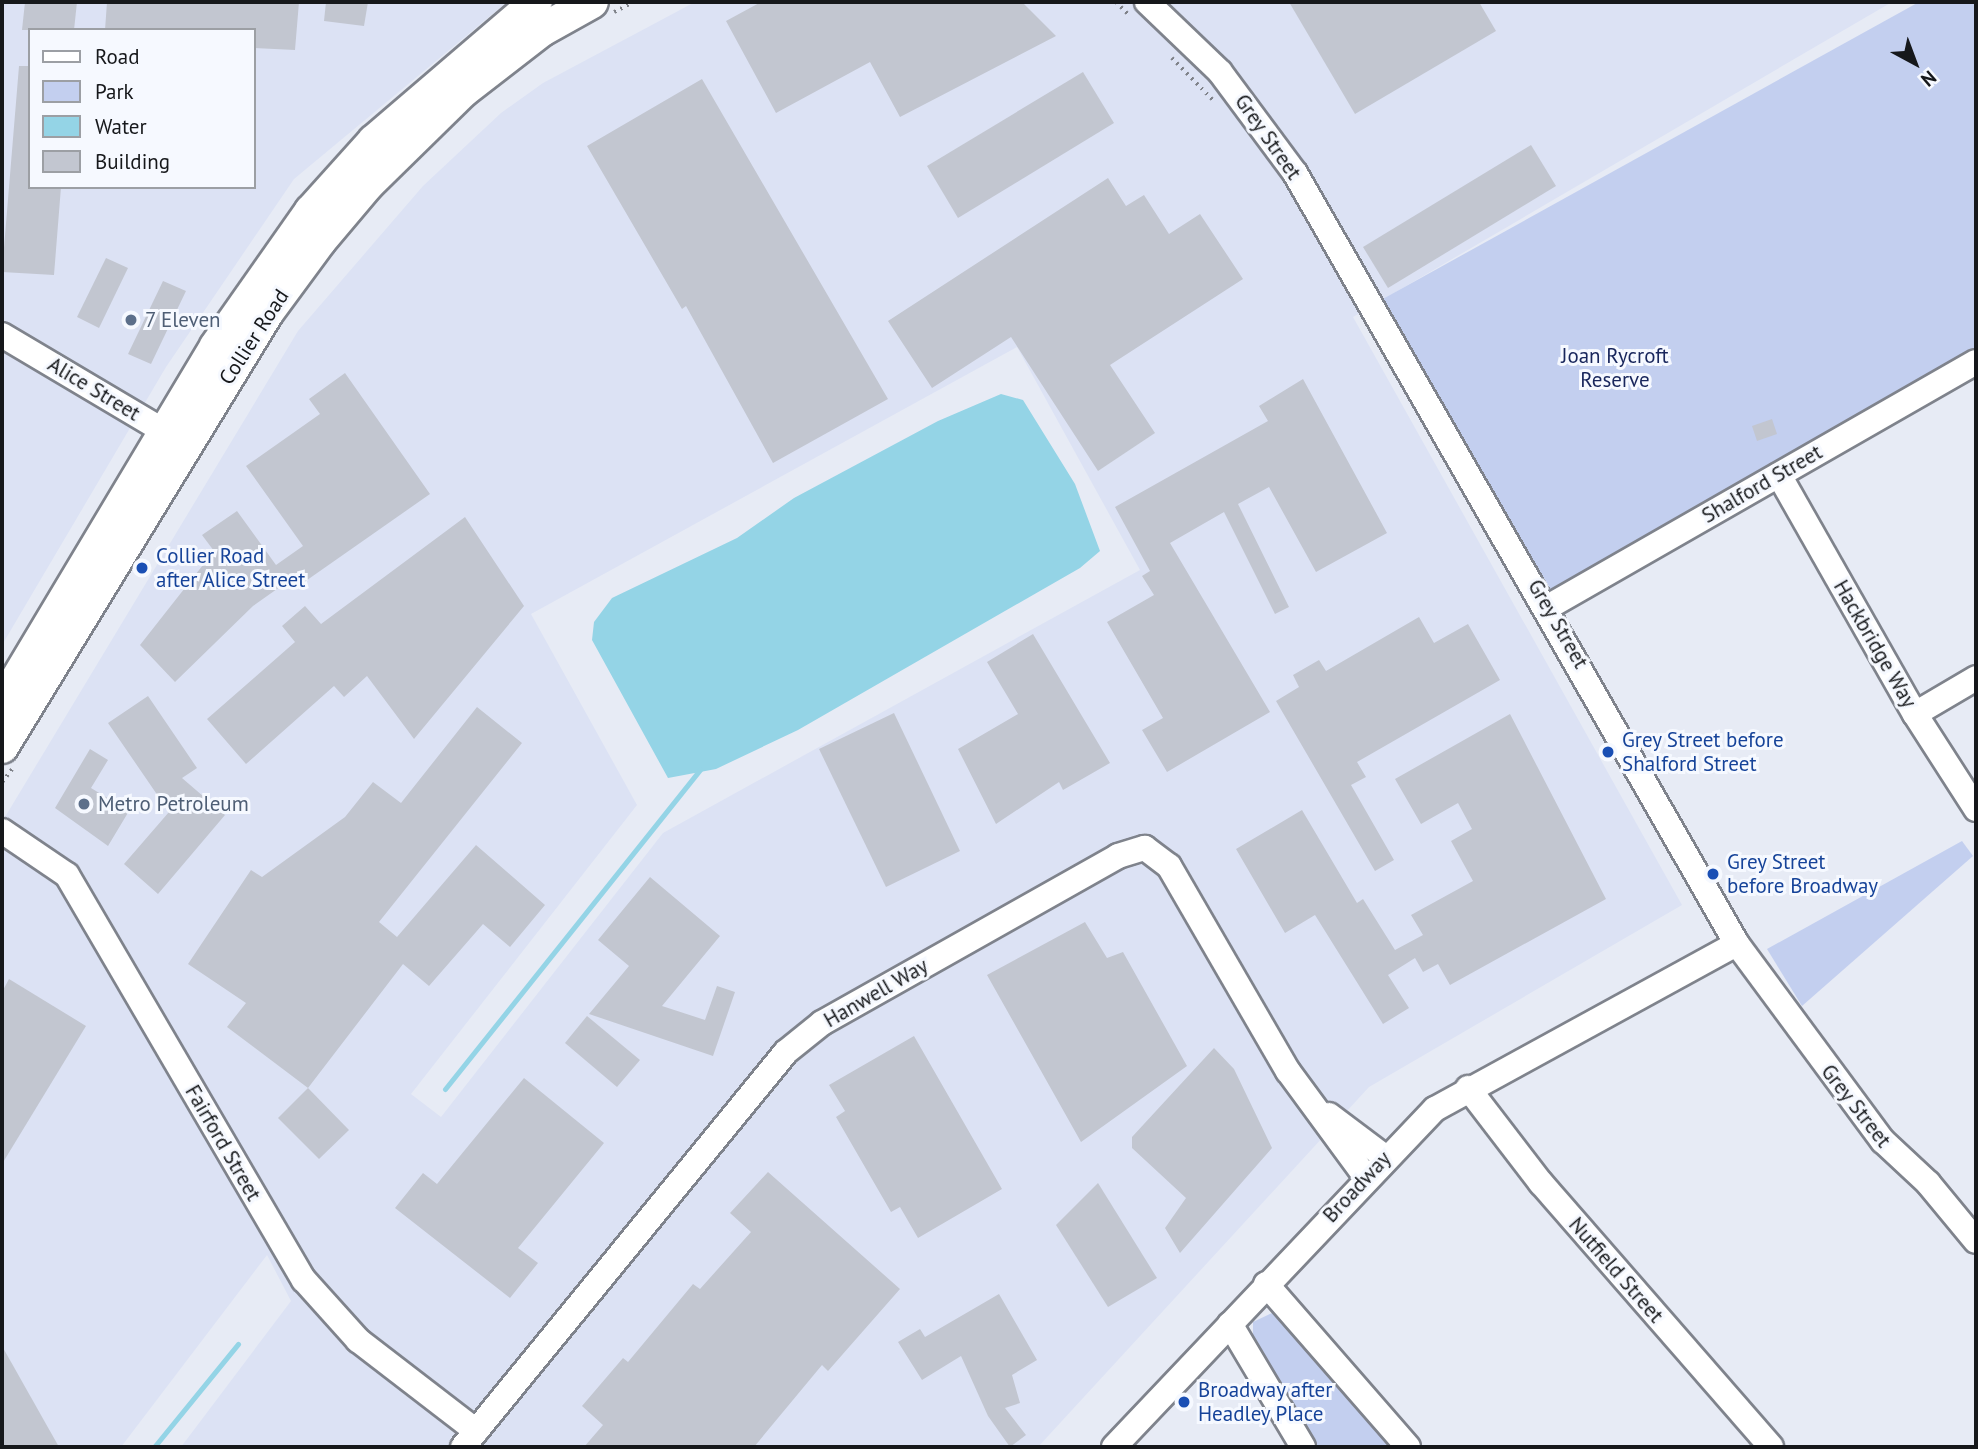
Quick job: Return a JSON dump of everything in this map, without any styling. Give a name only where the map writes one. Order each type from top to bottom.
[{"type":"main road","name":"Collier Road","points":[[9,756],[256,285],[311,211],[374,141],[536,2]]},
{"type":"main road","name":"Collier Road","points":[[2,704],[176,438],[267,313],[368,184],[463,92],[542,30],[597,10]]},
{"type":"street","name":"Grey Street","points":[[1140,10],[1220,72],[1280,151],[1548,607],[1733,937],[1883,1141],[1928,1182],[1976,1241]]},
{"type":"street","name":"Alice Street","points":[[2,335],[176,438]]},
{"type":"street","name":"Shalford Street","points":[[1548,607],[1976,362]]},
{"type":"street","name":"Hackbridge Way","points":[[1779,475],[1915,714],[1976,809]]},
{"type":"street","points":[[1915,714],[1976,678]]},
{"type":"street","name":"Fairford Street","points":[[2,831],[66,875],[304,1280],[358,1340],[469,1439]]},
{"type":"street","name":"Hanwell Way","points":[[469,1439],[786,1052],[822,1023],[1118,856],[1144,848],[1169,866],[1288,1071],[1366,1177]]},
{"type":"street","name":"Broadway","points":[[1114,1447],[1411,1129],[1468,1088],[1648,990],[1733,937]]},
{"type":"street","name":"Nutfield Street","points":[[1468,1088],[1541,1183],[1771,1447]]},
{"type":"street","name":"Hanwell Way","points":[[1317,1107],[1385,1157]]},
{"type":"street","points":[[1266,1284],[1408,1447]]},
{"type":"street","points":[[1230,1324],[1303,1447]]},
{"type":"path","points":[[597,10],[634,2]]},
{"type":"path","points":[[1116,2],[1140,10]]},
{"type":"path","points":[[1167,52],[1219,107]]},
{"type":"path","points":[[2,782],[9,756]]},
{"type":"shaded area","points":[[2,2],[507,2],[294,179],[166,367],[2,645]]},
{"type":"shaded area","points":[[695,2],[1892,2],[1353,317],[1682,905],[1369,1087],[1038,1447],[181,1447],[291,1301],[267,1255],[121,1447],[2,1447],[2,822],[298,331],[423,186],[501,113],[543,83]],"holes":[[[1017,347],[1140,570],[663,833],[441,1117],[411,1094],[637,805],[531,614]]]},
{"type":"green space","name":"Joan Rycroft Reserve","points":[[1919,2],[1976,2],[1976,362],[1548,607],[1372,305]]},
{"type":"green space","points":[[1962,841],[1973,856],[1802,1006],[1767,949]]},
{"type":"green space","points":[[1274,1312],[1285,1319],[1397,1447],[1315,1447],[1253,1341],[1253,1322]]},
{"type":"water","points":[[1001,394],[1023,400],[1075,484],[1100,551],[1080,568],[798,730],[716,769],[668,778],[592,640],[594,622],[612,598],[737,538],[794,498],[938,421]]},
{"type":"building","points":[[25,2],[77,2],[74,28],[22,30]]},
{"type":"building","points":[[107,2],[299,2],[295,50],[256,48],[256,28],[105,28]]},
{"type":"building","points":[[326,2],[368,2],[364,26],[324,21]]},
{"type":"building","points":[[761,2],[1022,2],[1056,36],[900,117],[870,62],[776,113],[726,21]]},
{"type":"building","points":[[1289,2],[1479,2],[1496,31],[1355,114]]},
{"type":"building","points":[[19,66],[28,66],[28,189],[61,189],[54,275],[2,272]]},
{"type":"building","points":[[1083,72],[1114,123],[958,218],[927,166]]},
{"type":"building","points":[[702,79],[888,399],[773,463],[686,306],[682,309],[587,146]]},
{"type":"building","points":[[1531,145],[1556,186],[1388,288],[1363,247]]},
{"type":"building","points":[[1108,178],[1126,206],[1144,195],[1169,234],[1200,214],[1243,279],[1110,365],[1155,433],[1098,471],[1011,337],[932,388],[888,321]]},
{"type":"building","points":[[106,258],[128,268],[99,328],[77,317]]},
{"type":"building","points":[[163,281],[186,291],[151,364],[128,354]]},
{"type":"building","points":[[345,373],[430,494],[300,585],[294,577],[253,606],[175,682],[140,645],[214,551],[202,535],[237,511],[276,565],[303,546],[246,466],[320,414],[309,399]]},
{"type":"building","points":[[1303,379],[1387,533],[1316,572],[1269,487],[1238,504],[1289,607],[1275,614],[1224,512],[1170,543],[1270,712],[1167,772],[1142,730],[1163,718],[1107,622],[1154,595],[1142,576],[1150,571],[1115,507],[1268,421],[1259,406]]},
{"type":"building","points":[[1772,419],[1777,434],[1757,441],[1752,426]]},
{"type":"building","points":[[465,517],[524,606],[414,739],[367,676],[344,697],[334,686],[246,764],[207,719],[295,642],[282,626],[305,606],[321,624]]},
{"type":"building","points":[[1419,617],[1434,643],[1468,624],[1500,680],[1357,762],[1366,777],[1351,785],[1394,860],[1375,871],[1276,701],[1299,687],[1293,675],[1319,660],[1326,671]]},
{"type":"building","points":[[1033,634],[1110,763],[1063,790],[1059,782],[996,824],[958,749],[1018,714],[987,662]]},
{"type":"building","points":[[148,696],[197,768],[182,778],[225,815],[158,894],[124,864],[169,812],[108,723]]},
{"type":"building","points":[[477,707],[522,743],[379,922],[397,937],[476,845],[545,905],[510,947],[483,924],[429,986],[403,964],[308,1088],[227,1027],[246,1003],[188,964],[251,870],[262,877],[345,817],[373,782],[401,803]]},
{"type":"building","points":[[894,713],[960,851],[886,887],[819,749]]},
{"type":"building","points":[[1510,714],[1606,899],[1450,985],[1438,964],[1423,972],[1415,958],[1388,975],[1409,1008],[1383,1024],[1315,915],[1285,933],[1236,849],[1302,810],[1357,903],[1363,899],[1395,950],[1423,935],[1411,915],[1473,881],[1451,841],[1472,829],[1458,803],[1421,824],[1395,779]]},
{"type":"building","points":[[90,749],[108,760],[91,788],[129,811],[108,846],[55,808]]},
{"type":"building","points":[[650,877],[720,936],[662,1006],[705,1020],[717,986],[735,992],[713,1056],[589,1014],[629,966],[598,940]]},
{"type":"building","points":[[1085,922],[1107,958],[1123,952],[1187,1066],[1081,1142],[987,975]]},
{"type":"building","points":[[9,979],[86,1026],[2,1164],[2,992]]},
{"type":"building","points":[[587,1016],[640,1060],[617,1087],[565,1043]]},
{"type":"building","points":[[914,1036],[1002,1189],[918,1238],[900,1207],[891,1212],[836,1117],[845,1111],[829,1085]]},
{"type":"building","points":[[1214,1048],[1234,1069],[1272,1148],[1180,1253],[1165,1228],[1186,1198],[1132,1148],[1132,1137]]},
{"type":"building","points":[[524,1078],[604,1143],[518,1248],[538,1263],[510,1298],[395,1208],[423,1173],[437,1184]]},
{"type":"building","points":[[308,1088],[349,1130],[319,1159],[278,1118]]},
{"type":"building","points":[[768,1172],[900,1289],[828,1371],[822,1365],[754,1447],[584,1447],[603,1425],[582,1406],[623,1358],[628,1362],[693,1284],[700,1289],[751,1232],[730,1213]]},
{"type":"building","points":[[1098,1183],[1157,1278],[1108,1307],[1056,1225]]},
{"type":"building","points":[[999,1294],[1037,1360],[1012,1375],[1020,1403],[1005,1408],[1026,1435],[1010,1447],[988,1416],[961,1356],[922,1380],[898,1342],[920,1329],[925,1337]]},
{"type":"building","points":[[2,1346],[59,1447],[2,1447]]},
{"type":"waterway","points":[[445,1089],[700,769]]},
{"type":"waterway","points":[[154,1447],[238,1344]]},
{"type":"place","name":"7 Eleven","points":[[131,320]]},
{"type":"place","name":"Collier Road after Alice Street","points":[[142,568]]},
{"type":"place","name":"Grey Street before Shalford Street","points":[[1608,752]]},
{"type":"place","name":"Metro Petroleum","points":[[84,804]]},
{"type":"place","name":"Grey Street before Broadway","points":[[1713,874]]},
{"type":"place","name":"Broadway after Headley Place","points":[[1184,1402]]}]
